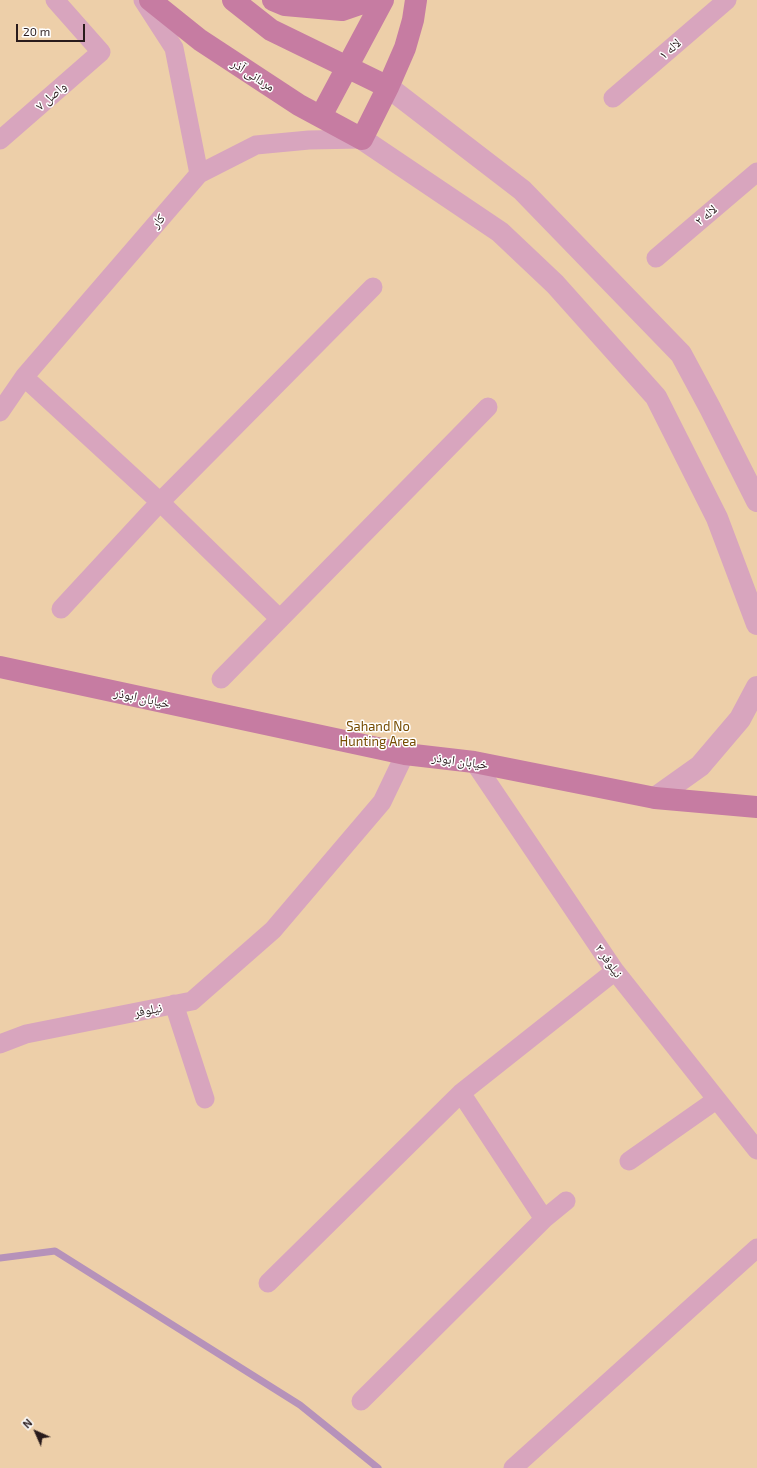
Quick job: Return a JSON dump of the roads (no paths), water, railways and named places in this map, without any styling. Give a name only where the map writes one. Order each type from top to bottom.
[{"type":"main road","name":"مردانی آذر","points":[[150,0],[200,40],[299,105],[362,139]]},
{"type":"main road","points":[[233,0],[271,30],[388,87]]},
{"type":"main road","points":[[273,0],[285,4],[342,10],[371,0]]},
{"type":"main road","points":[[321,116],[383,0]]},
{"type":"main road","points":[[362,139],[388,87],[405,48],[413,20],[416,0]]},
{"type":"main road","name":"خیابان ابوذر","points":[[0,667],[405,754],[474,762],[655,798],[757,807]]},
{"type":"street","name":"واصل ۷","points":[[0,140],[101,52],[55,0]]},
{"type":"street","points":[[144,0],[174,48],[199,174],[256,145],[309,140],[362,139],[500,232],[555,284],[656,397],[717,518],[757,624]]},
{"type":"street","name":"لاله ۱","points":[[613,98],[727,0]]},
{"type":"street","points":[[388,87],[522,190],[681,354],[757,501]]},
{"type":"street","name":"لاله ۲","points":[[656,258],[757,172]]},
{"type":"street","name":"کار","points":[[0,412],[24,377],[199,174]]},
{"type":"street","points":[[61,609],[160,502],[373,287]]},
{"type":"street","points":[[24,377],[160,502],[280,619]]},
{"type":"street","points":[[221,679],[488,407]]},
{"type":"street","points":[[655,798],[700,766],[740,719],[757,687]]},
{"type":"street","name":"نیلوفر","points":[[0,1044],[26,1034],[192,1001],[273,930],[382,802],[405,754]]},
{"type":"street","name":"نیلوفر ۳","points":[[474,762],[615,971],[757,1150]]},
{"type":"street","points":[[268,1283],[461,1092],[615,971]]},
{"type":"street","points":[[174,1004],[205,1099]]},
{"type":"street","points":[[461,1092],[544,1219]]},
{"type":"street","points":[[629,1162],[716,1100]]},
{"type":"street","points":[[362,1401],[544,1219],[566,1201]]},
{"type":"street","points":[[513,1468],[757,1248]]},
{"type":"waterway","points":[[0,1258],[55,1251],[300,1405],[378,1468]]},
{"type":"park label","name":"Sahand No Hunting Area","points":[[378,734]]}]
